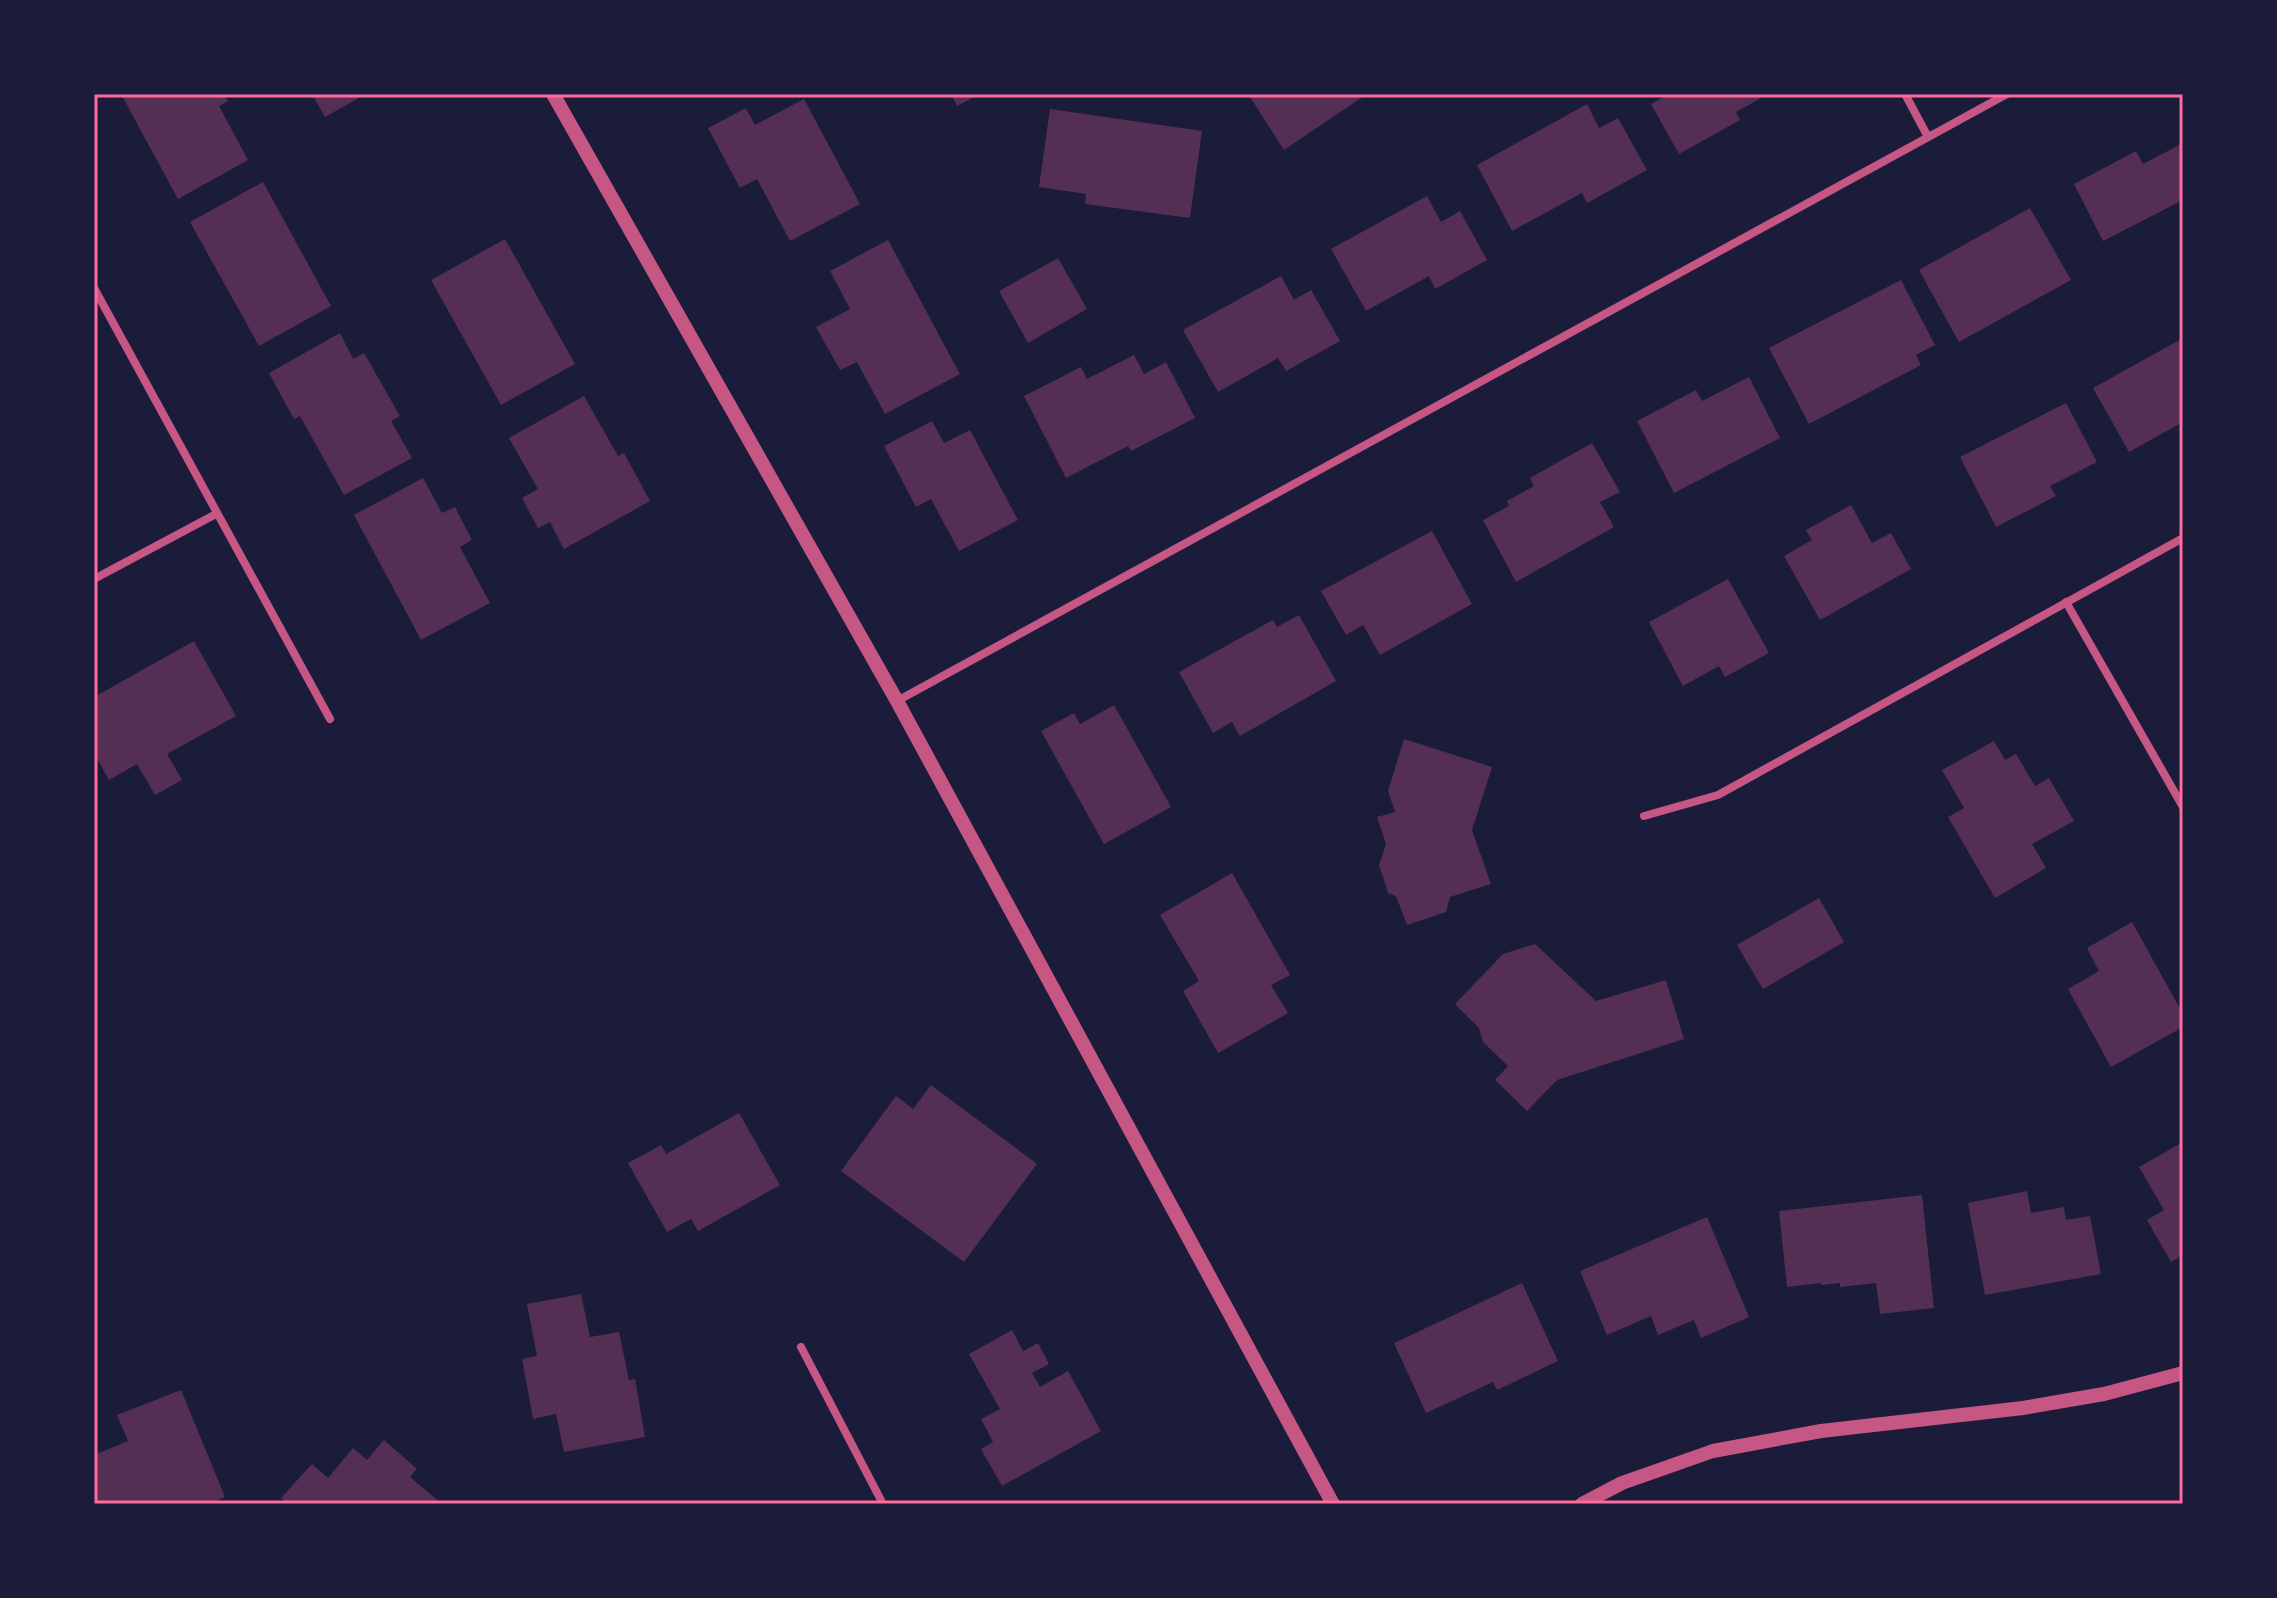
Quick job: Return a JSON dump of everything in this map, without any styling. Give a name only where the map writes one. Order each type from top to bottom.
[{"type":"street","points":[[553,94],[897,701],[1333,1504]]},
{"type":"street","points":[[1905,94],[1928,137]]},
{"type":"street","points":[[897,701],[2007,94]]},
{"type":"street","points":[[94,288],[330,719]]},
{"type":"street","points":[[94,579],[216,514]]},
{"type":"street","points":[[1644,816],[1718,795],[2183,538]]},
{"type":"street","points":[[2066,602],[2183,807]]},
{"type":"street","points":[[801,1347],[883,1504]]},
{"type":"street","points":[[1582,1504],[1622,1483],[1713,1451],[1821,1431],[2104,1394],[2183,1373]]},
{"type":"building","points":[[121,94],[224,94],[228,101],[219,106],[248,160],[178,199]]},
{"type":"building","points":[[312,94],[366,94],[325,117]]},
{"type":"building","points":[[951,94],[980,94],[957,106]]},
{"type":"building","points":[[1248,94],[1367,94],[1284,150]]},
{"type":"building","points":[[1669,94],[1768,94],[1736,112],[1740,120],[1679,154],[1651,104]]},
{"type":"building","points":[[804,99],[860,204],[790,241],[757,179],[740,188],[708,128],[746,108],[755,125]]},
{"type":"building","points":[[1587,104],[1599,128],[1618,118],[1647,170],[1587,203],[1582,193],[1512,231],[1477,165]]},
{"type":"building","points":[[1050,109],[1202,131],[1190,218],[1085,204],[1086,194],[1039,187]]},
{"type":"building","points":[[2183,143],[2183,200],[2103,241],[2074,184],[2136,151],[2143,164]]},
{"type":"building","points":[[263,182],[331,306],[259,346],[190,222]]},
{"type":"building","points":[[1427,196],[1441,222],[1460,211],[1487,260],[1435,289],[1429,276],[1366,311],[1331,249]]},
{"type":"building","points":[[2030,208],[2071,280],[1959,342],[1919,270]]},
{"type":"building","points":[[505,239],[575,364],[501,405],[431,280]]},
{"type":"building","points":[[888,240],[960,374],[885,414],[857,362],[840,370],[816,327],[850,309],[830,271]]},
{"type":"building","points":[[1058,258],[1087,309],[1028,343],[999,291]]},
{"type":"building","points":[[1281,276],[1294,300],[1311,290],[1340,341],[1286,371],[1278,358],[1218,392],[1183,330]]},
{"type":"building","points":[[1901,280],[1935,345],[1916,355],[1921,365],[1809,424],[1769,348]]},
{"type":"building","points":[[340,333],[353,359],[364,353],[400,416],[391,421],[412,458],[344,495],[300,416],[294,419],[269,373]]},
{"type":"building","points":[[2183,338],[2183,422],[2129,452],[2093,388]]},
{"type":"building","points":[[1134,355],[1144,374],[1166,362],[1195,418],[1131,451],[1128,446],[1066,478],[1024,396],[1081,367],[1087,379]]},
{"type":"building","points":[[1749,377],[1780,438],[1674,493],[1637,421],[1696,390],[1702,401]]},
{"type":"building","points":[[584,396],[618,456],[624,453],[650,501],[564,549],[550,522],[538,528],[522,498],[538,489],[509,438]]},
{"type":"building","points":[[2066,403],[2097,462],[2050,486],[2056,496],[1996,527],[1960,457]]},
{"type":"building","points":[[932,421],[944,443],[970,430],[1018,520],[959,551],[931,499],[916,507],[884,446]]},
{"type":"building","points":[[1592,443],[1620,492],[1600,502],[1614,527],[1516,582],[1483,520],[1509,506],[1507,501],[1534,486],[1530,478]]},
{"type":"building","points":[[423,478],[442,513],[455,507],[472,540],[460,547],[490,603],[421,640],[354,515]]},
{"type":"building","points":[[1851,505],[1872,543],[1891,533],[1911,569],[1820,620],[1784,556],[1812,540],[1806,530]]},
{"type":"building","points":[[1432,531],[1472,604],[1380,655],[1363,625],[1346,635],[1321,591]]},
{"type":"building","points":[[1728,579],[1769,653],[1725,677],[1719,666],[1683,686],[1649,622]]},
{"type":"building","points":[[1299,615],[1336,681],[1240,736],[1232,722],[1213,733],[1179,672],[1273,620],[1277,627]]},
{"type":"building","points":[[194,641],[236,716],[167,754],[182,780],[155,795],[137,764],[109,780],[94,753],[94,697]]},
{"type":"building","points":[[1114,705],[1171,807],[1104,844],[1041,731],[1074,713],[1080,724]]},
{"type":"building","points":[[1404,739],[1492,767],[1472,830],[1491,884],[1450,897],[1446,912],[1407,925],[1396,896],[1388,893],[1379,865],[1386,844],[1377,817],[1395,812],[1388,791]]},
{"type":"building","points":[[1994,741],[2005,760],[2016,754],[2035,786],[2049,778],[2074,821],[2032,844],[2046,868],[1995,898],[1948,817],[1964,808],[1942,770]]},
{"type":"building","points":[[1232,873],[1290,975],[1271,985],[1288,1013],[1218,1053],[1183,991],[1199,981],[1160,915]]},
{"type":"building","points":[[1819,898],[1844,942],[1763,989],[1737,945]]},
{"type":"building","points":[[2132,922],[2183,1014],[2183,1027],[2111,1067],[2068,989],[2099,971],[2087,948]]},
{"type":"building","points":[[1535,944],[1596,1001],[1666,980],[1684,1039],[1557,1080],[1527,1111],[1495,1080],[1508,1066],[1483,1042],[1479,1028],[1455,1004],[1503,954]]},
{"type":"building","points":[[931,1085],[1037,1164],[964,1262],[841,1171],[896,1096],[913,1109]]},
{"type":"building","points":[[739,1113],[780,1185],[698,1231],[691,1219],[667,1232],[628,1163],[661,1145],[666,1154]]},
{"type":"building","points":[[2183,1142],[2183,1255],[2171,1262],[2147,1220],[2164,1210],[2139,1167]]},
{"type":"building","points":[[2027,1191],[2031,1213],[2064,1207],[2066,1220],[2090,1216],[2101,1274],[1985,1295],[1968,1203]]},
{"type":"building","points":[[1922,1195],[1934,1308],[1880,1314],[1876,1283],[1840,1287],[1840,1283],[1821,1283],[1787,1287],[1779,1211]]},
{"type":"building","points":[[1707,1217],[1749,1317],[1701,1338],[1694,1320],[1658,1335],[1651,1316],[1607,1335],[1580,1271]]},
{"type":"building","points":[[1522,1283],[1558,1361],[1497,1390],[1493,1382],[1426,1413],[1394,1343]]},
{"type":"building","points":[[581,1294],[590,1337],[619,1332],[629,1380],[635,1379],[645,1437],[564,1452],[556,1414],[533,1419],[522,1359],[537,1356],[527,1304]]},
{"type":"building","points":[[1012,1330],[1023,1351],[1038,1343],[1049,1364],[1032,1373],[1040,1387],[1068,1371],[1101,1431],[1002,1486],[981,1449],[993,1442],[981,1419],[1000,1409],[969,1354]]},
{"type":"building","points":[[181,1390],[225,1497],[208,1504],[94,1504],[94,1455],[128,1441],[117,1415]]},
{"type":"building","points":[[384,1440],[417,1469],[410,1477],[442,1504],[288,1504],[281,1498],[312,1464],[328,1478],[353,1448],[367,1460]]}]
